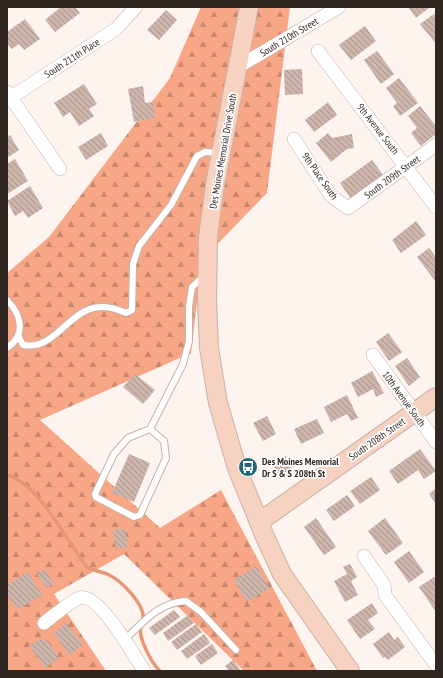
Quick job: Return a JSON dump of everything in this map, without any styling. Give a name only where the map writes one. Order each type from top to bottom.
[{"type":"main road","name":"Des Moines Memorial Drive South","points":[[250,7],[215,185],[208,237],[209,348],[218,403],[237,468],[259,522],[282,574],[350,671]]},
{"type":"main road","name":"South 208th Street","points":[[259,522],[436,397]]},
{"type":"street","name":"South 210th Street","points":[[238,67],[339,7]]},
{"type":"street","name":"South 211th Place","points":[[8,96],[116,29],[135,9]]},
{"type":"street","name":"9th Avenue South","points":[[318,51],[436,207]]},
{"type":"street","points":[[8,96],[60,169]]},
{"type":"street","name":"9th Place South","points":[[294,139],[331,196],[348,208]]},
{"type":"street","name":"South 209th Street","points":[[348,208],[436,145]]},
{"type":"street","name":"10th Avenue South","points":[[373,355],[436,442]]},
{"type":"street","points":[[364,556],[384,585],[385,595],[436,665]]},
{"type":"street","points":[[44,623],[80,598],[87,598],[101,608],[144,671]]},
{"type":"lane","points":[[18,335],[23,345],[32,347],[43,344],[78,314],[93,307],[115,307],[126,313],[132,310],[133,264],[139,246],[171,205],[197,156],[205,152],[221,153]]},
{"type":"lane","points":[[150,429],[164,441],[166,458],[140,515],[134,517],[96,497],[96,494],[114,454],[128,438],[150,429],[183,364],[189,341],[189,307],[192,287],[208,273]]},
{"type":"lane","points":[[7,300],[18,316],[21,328],[18,335],[7,348]]},
{"type":"lane","points":[[124,640],[158,609],[173,602],[186,601],[201,612],[236,650]]},
{"type":"green space","points":[[201,7],[290,7],[267,193],[202,260],[191,353],[40,420],[160,528],[221,490],[317,671],[244,671],[124,554],[54,594],[106,671],[7,671],[7,273],[49,237],[170,78]]},
{"type":"building","points":[[61,7],[75,7],[80,13],[55,32],[45,20]]},
{"type":"building","points":[[408,7],[428,7],[429,8],[416,18]]},
{"type":"building","points":[[166,10],[177,20],[159,40],[147,30]]},
{"type":"building","points":[[434,14],[436,16],[436,44],[420,24]]},
{"type":"building","points":[[25,19],[40,39],[24,50],[19,44],[12,49],[7,43],[7,32]]},
{"type":"building","points":[[365,26],[376,41],[351,60],[339,45]]},
{"type":"building","points":[[377,51],[394,74],[381,84],[364,60]]},
{"type":"building","points":[[302,69],[303,94],[285,95],[284,70]]},
{"type":"building","points":[[399,78],[418,103],[400,116],[393,106],[397,103],[386,88]]},
{"type":"building","points":[[84,84],[97,104],[89,109],[94,116],[79,126],[70,112],[63,117],[54,103]]},
{"type":"building","points":[[143,86],[145,103],[153,102],[155,118],[134,122],[128,89]]},
{"type":"building","points":[[328,102],[337,115],[314,132],[305,120]]},
{"type":"building","points":[[420,106],[436,126],[436,134],[421,146],[411,133],[417,128],[408,116]]},
{"type":"building","points":[[101,133],[108,146],[86,160],[78,147]]},
{"type":"building","points":[[328,133],[332,138],[352,134],[354,148],[347,149],[331,162],[316,143]]},
{"type":"building","points":[[10,135],[19,150],[7,158],[7,137]]},
{"type":"building","points":[[15,159],[28,181],[7,194],[7,164]]},
{"type":"building","points":[[372,160],[383,175],[351,199],[340,183]]},
{"type":"building","points":[[30,186],[43,208],[28,218],[23,211],[15,216],[7,201]]},
{"type":"building","points":[[416,221],[426,235],[401,253],[392,240]]},
{"type":"building","points":[[429,248],[436,257],[436,282],[417,257]]},
{"type":"building","points":[[388,333],[402,352],[389,361],[376,342]]},
{"type":"building","points":[[407,358],[420,377],[409,386],[395,366]]},
{"type":"building","points":[[372,371],[384,393],[376,397],[373,389],[358,397],[351,383]]},
{"type":"building","points":[[135,374],[155,390],[143,404],[123,387]]},
{"type":"building","points":[[347,395],[358,418],[351,421],[347,414],[331,422],[324,407]]},
{"type":"building","points":[[267,416],[276,434],[263,441],[253,423]]},
{"type":"building","points":[[317,419],[324,433],[301,444],[294,429]]},
{"type":"building","points":[[420,449],[436,471],[424,479],[418,470],[398,484],[389,471]]},
{"type":"building","points":[[129,454],[150,463],[134,502],[112,493]]},
{"type":"building","points":[[286,456],[293,474],[279,479],[272,461]]},
{"type":"building","points":[[371,477],[380,490],[360,504],[350,491]]},
{"type":"building","points":[[436,488],[436,504],[429,494]]},
{"type":"building","points":[[347,495],[355,506],[334,521],[326,510]]},
{"type":"building","points":[[316,518],[336,547],[324,555],[304,527]]},
{"type":"building","points":[[385,518],[403,543],[386,555],[368,531]]},
{"type":"building","points":[[125,529],[128,547],[116,549],[113,530]]},
{"type":"building","points":[[409,551],[424,572],[409,583],[394,562]]},
{"type":"building","points":[[350,564],[357,577],[351,581],[358,595],[345,602],[334,581],[347,574],[343,567]]},
{"type":"building","points":[[256,566],[270,588],[247,602],[234,580]]},
{"type":"building","points":[[44,569],[54,583],[47,588],[37,574]]},
{"type":"building","points":[[28,572],[42,595],[17,610],[7,593],[7,585]]},
{"type":"building","points":[[434,577],[436,580],[436,612],[419,587]]},
{"type":"building","points":[[372,603],[378,613],[368,620],[375,629],[360,639],[347,620]]},
{"type":"building","points":[[174,610],[180,617],[155,635],[149,628]]},
{"type":"building","points":[[188,615],[194,623],[168,641],[163,633]]},
{"type":"building","points":[[66,623],[83,645],[69,655],[54,633]]},
{"type":"building","points":[[196,624],[202,632],[177,650],[171,642]]},
{"type":"building","points":[[389,632],[394,640],[398,637],[405,647],[388,660],[385,657],[383,658],[373,644]]},
{"type":"building","points":[[204,634],[210,643],[187,659],[181,651]]},
{"type":"building","points":[[42,638],[44,641],[46,639],[59,658],[45,668],[29,646]]},
{"type":"building","points":[[212,644],[218,653],[201,665],[195,656]]},
{"type":"building","points":[[233,660],[241,671],[229,671],[225,666]]},
{"type":"waterway","points":[[7,475],[19,480],[41,501],[87,567],[113,577],[125,587],[137,600],[141,607],[143,620]]},
{"type":"waterway","points":[[141,626],[140,631],[143,643],[153,662],[160,671]]},
{"type":"place","name":"Des Moines Memorial Dr S & S 208th St","points":[[248,467]]}]
